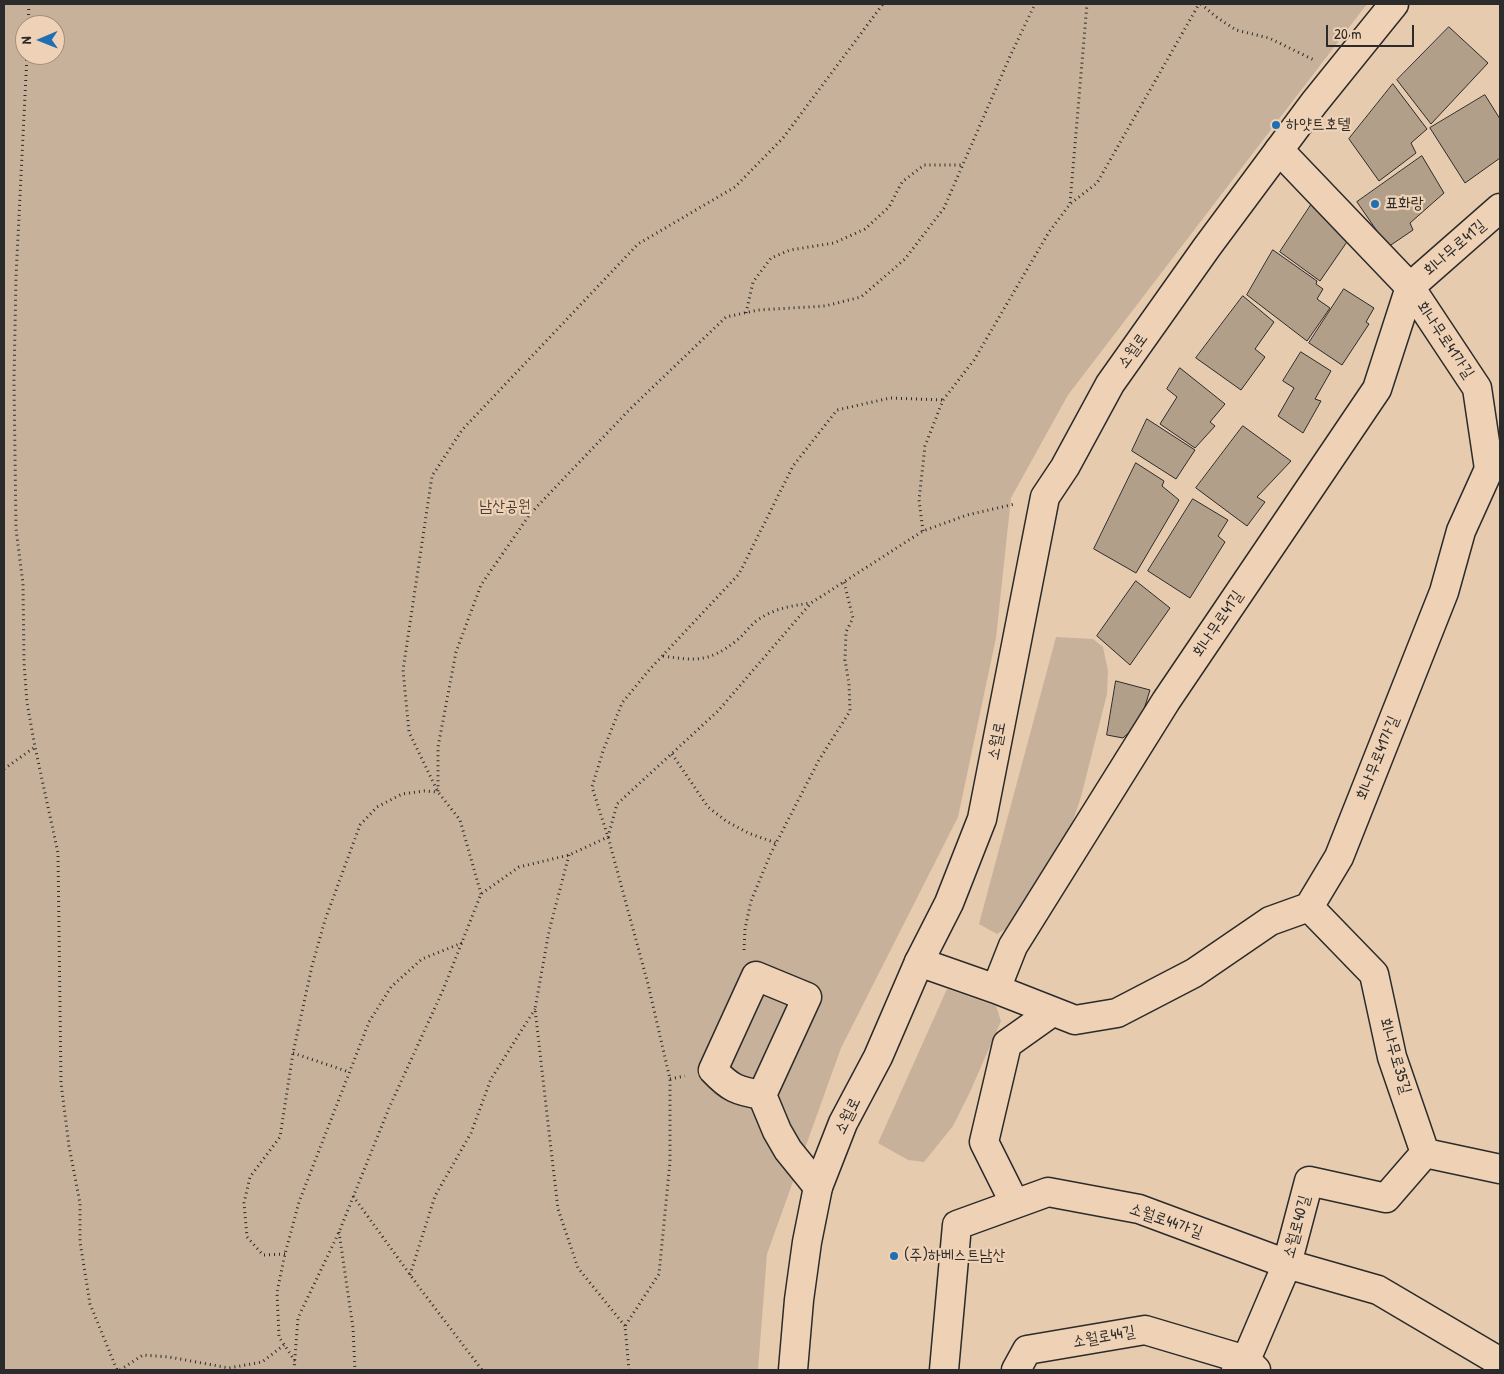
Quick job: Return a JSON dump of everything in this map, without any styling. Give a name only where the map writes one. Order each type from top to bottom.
[{"type":"street","name":"소월로","points":[[793,1370],[799,1300],[807,1242],[818,1187],[843,1123],[878,1057],[918,962],[949,903],[982,819],[1045,497],[1065,467],[1110,384],[1207,247],[1314,103],[1394,4]]},
{"type":"street","points":[[1279,150],[1410,287]]},
{"type":"street","name":"회나무로41길","points":[[996,989],[1013,946],[1166,701],[1377,389],[1410,287],[1500,208]]},
{"type":"street","name":"회나무로41가길","points":[[1309,907],[1340,857],[1444,592],[1461,530],[1489,469],[1477,388],[1410,287]]},
{"type":"street","points":[[918,962],[996,989],[1076,1020],[1117,1013],[1194,973],[1270,921],[1309,907]]},
{"type":"street","name":"회나무로35길","points":[[1309,907],[1374,974],[1392,1058],[1425,1153]]},
{"type":"street","points":[[762,1095],[747,1093],[728,1085],[713,1070],[756,976],[807,997],[762,1095],[777,1131],[788,1150],[818,1187]]},
{"type":"street","points":[[1015,1204],[984,1142],[1007,1044],[1052,1012]]},
{"type":"street","points":[[1425,1153],[1500,1169]]},
{"type":"street","name":"소월로40길","points":[[1246,1367],[1288,1264],[1309,1181],[1386,1198],[1425,1153]]},
{"type":"street","name":"소월로44가길","points":[[944,1370],[957,1225],[1048,1192],[1139,1209],[1288,1264],[1378,1290],[1500,1362]]},
{"type":"street","name":"소월로44길","points":[[1016,1370],[1027,1350],[1145,1330],[1246,1367]]},
{"type":"path","points":[[481,894],[460,820],[438,792],[409,732],[403,670],[432,476],[462,430],[638,244],[735,187],[784,138],[883,4]]},
{"type":"path","points":[[438,792],[438,747],[456,652],[481,585],[530,514],[624,416],[726,317],[758,310],[824,306],[862,297],[905,259],[944,208],[1011,54],[1035,4]]},
{"type":"path","points":[[1070,204],[1087,4]]},
{"type":"path","points":[[923,531],[919,500],[925,446],[944,400],[974,360],[1048,232],[1070,204],[1096,183],[1200,4],[1236,30],[1270,38],[1339,72]]},
{"type":"path","points":[[27,65],[16,277],[14,419],[16,529],[23,584],[24,663],[28,703],[35,747],[58,853],[61,1083],[69,1146],[80,1203],[80,1242],[90,1304],[119,1370],[143,1355],[169,1357],[229,1368],[262,1362],[284,1344]]},
{"type":"path","points":[[746,313],[753,282],[771,258],[790,250],[834,243],[865,229],[889,207],[902,182],[924,165],[962,165]]},
{"type":"path","points":[[625,1326],[659,1274],[670,1162],[670,1079],[648,984],[608,837],[592,787],[602,751],[622,703],[739,574],[793,466],[837,410],[890,398],[944,400]]},
{"type":"path","points":[[294,1370],[298,1318],[339,1232],[389,1108],[444,990],[481,894],[519,867],[569,855],[608,837],[617,804],[718,711],[811,603],[923,531],[967,515],[1045,497]]},
{"type":"path","points":[[756,976],[744,960],[746,929],[751,901],[776,843],[819,760],[850,711],[849,684],[845,660],[846,632],[853,618],[844,582]]},
{"type":"path","points":[[663,656],[689,660],[709,658],[736,641],[757,620],[779,608],[811,603]]},
{"type":"path","points":[[4,769],[35,747]]},
{"type":"path","points":[[672,754],[708,807],[726,821],[748,833],[776,843]]},
{"type":"path","points":[[285,1254],[263,1255],[247,1237],[244,1203],[250,1177],[280,1137],[293,1053],[312,966],[326,920],[360,825],[377,807],[402,794],[424,791],[438,792]]},
{"type":"path","points":[[569,855],[548,930],[535,1009],[558,1209],[578,1268],[625,1326],[629,1370]]},
{"type":"path","points":[[294,1362],[280,1337],[277,1292],[285,1254],[299,1202],[369,1022],[391,987],[422,959],[462,943]]},
{"type":"path","points":[[410,1275],[435,1196],[471,1133],[491,1079],[535,1009]]},
{"type":"path","points":[[293,1053],[349,1072]]},
{"type":"path","points":[[353,1196],[482,1370]]},
{"type":"path","points":[[339,1232],[353,1328],[355,1370]]},
{"type":"green space","name":"남산공원","points":[[4,4],[1367,4],[1068,395],[1011,498],[996,638],[958,817],[841,1048],[767,1254],[758,1370],[4,1370]]},
{"type":"green space","points":[[1056,637],[1093,639],[1103,647],[1108,671],[1107,694],[1081,797],[1065,844],[1014,924],[997,934],[979,924]]},
{"type":"green space","points":[[947,989],[996,1006],[1001,1021],[953,1126],[924,1162],[908,1160],[878,1143]]},
{"type":"building","points":[[1449,27],[1488,63],[1431,124],[1397,80]]},
{"type":"building","points":[[1393,84],[1427,129],[1411,143],[1416,153],[1379,181],[1349,139]]},
{"type":"building","points":[[1485,95],[1500,119],[1500,158],[1465,183],[1430,128]]},
{"type":"building","points":[[1422,156],[1444,193],[1410,223],[1413,230],[1388,247],[1357,202]]},
{"type":"building","points":[[1311,205],[1351,236],[1320,281],[1280,252]]},
{"type":"building","points":[[1273,250],[1317,281],[1316,284],[1323,289],[1317,299],[1330,308],[1307,341],[1247,295]]},
{"type":"building","points":[[1344,289],[1374,308],[1366,322],[1369,324],[1342,365],[1309,343]]},
{"type":"building","points":[[1243,296],[1274,322],[1255,349],[1265,357],[1241,390],[1196,358]]},
{"type":"building","points":[[1301,352],[1331,371],[1315,399],[1321,401],[1303,433],[1278,416],[1294,388],[1283,381]]},
{"type":"building","points":[[1180,368],[1225,404],[1210,422],[1215,426],[1195,448],[1160,424],[1177,397],[1167,389]]},
{"type":"building","points":[[1147,419],[1195,450],[1176,479],[1132,451]]},
{"type":"building","points":[[1243,426],[1291,461],[1257,497],[1265,502],[1247,526],[1196,488]]},
{"type":"building","points":[[1136,463],[1164,481],[1162,486],[1179,500],[1136,573],[1094,549]]},
{"type":"building","points":[[1193,499],[1228,520],[1218,536],[1225,542],[1190,598],[1148,571]]},
{"type":"building","points":[[1136,581],[1170,608],[1130,665],[1097,636]]},
{"type":"building","points":[[1116,681],[1150,690],[1140,722],[1123,738],[1107,735]]},
{"type":"place","name":"하얏트호텔","points":[[1276,125]]},
{"type":"place","name":"표화랑","points":[[1375,204]]},
{"type":"place","name":"(주)하베스트남산","points":[[894,1256]]}]
